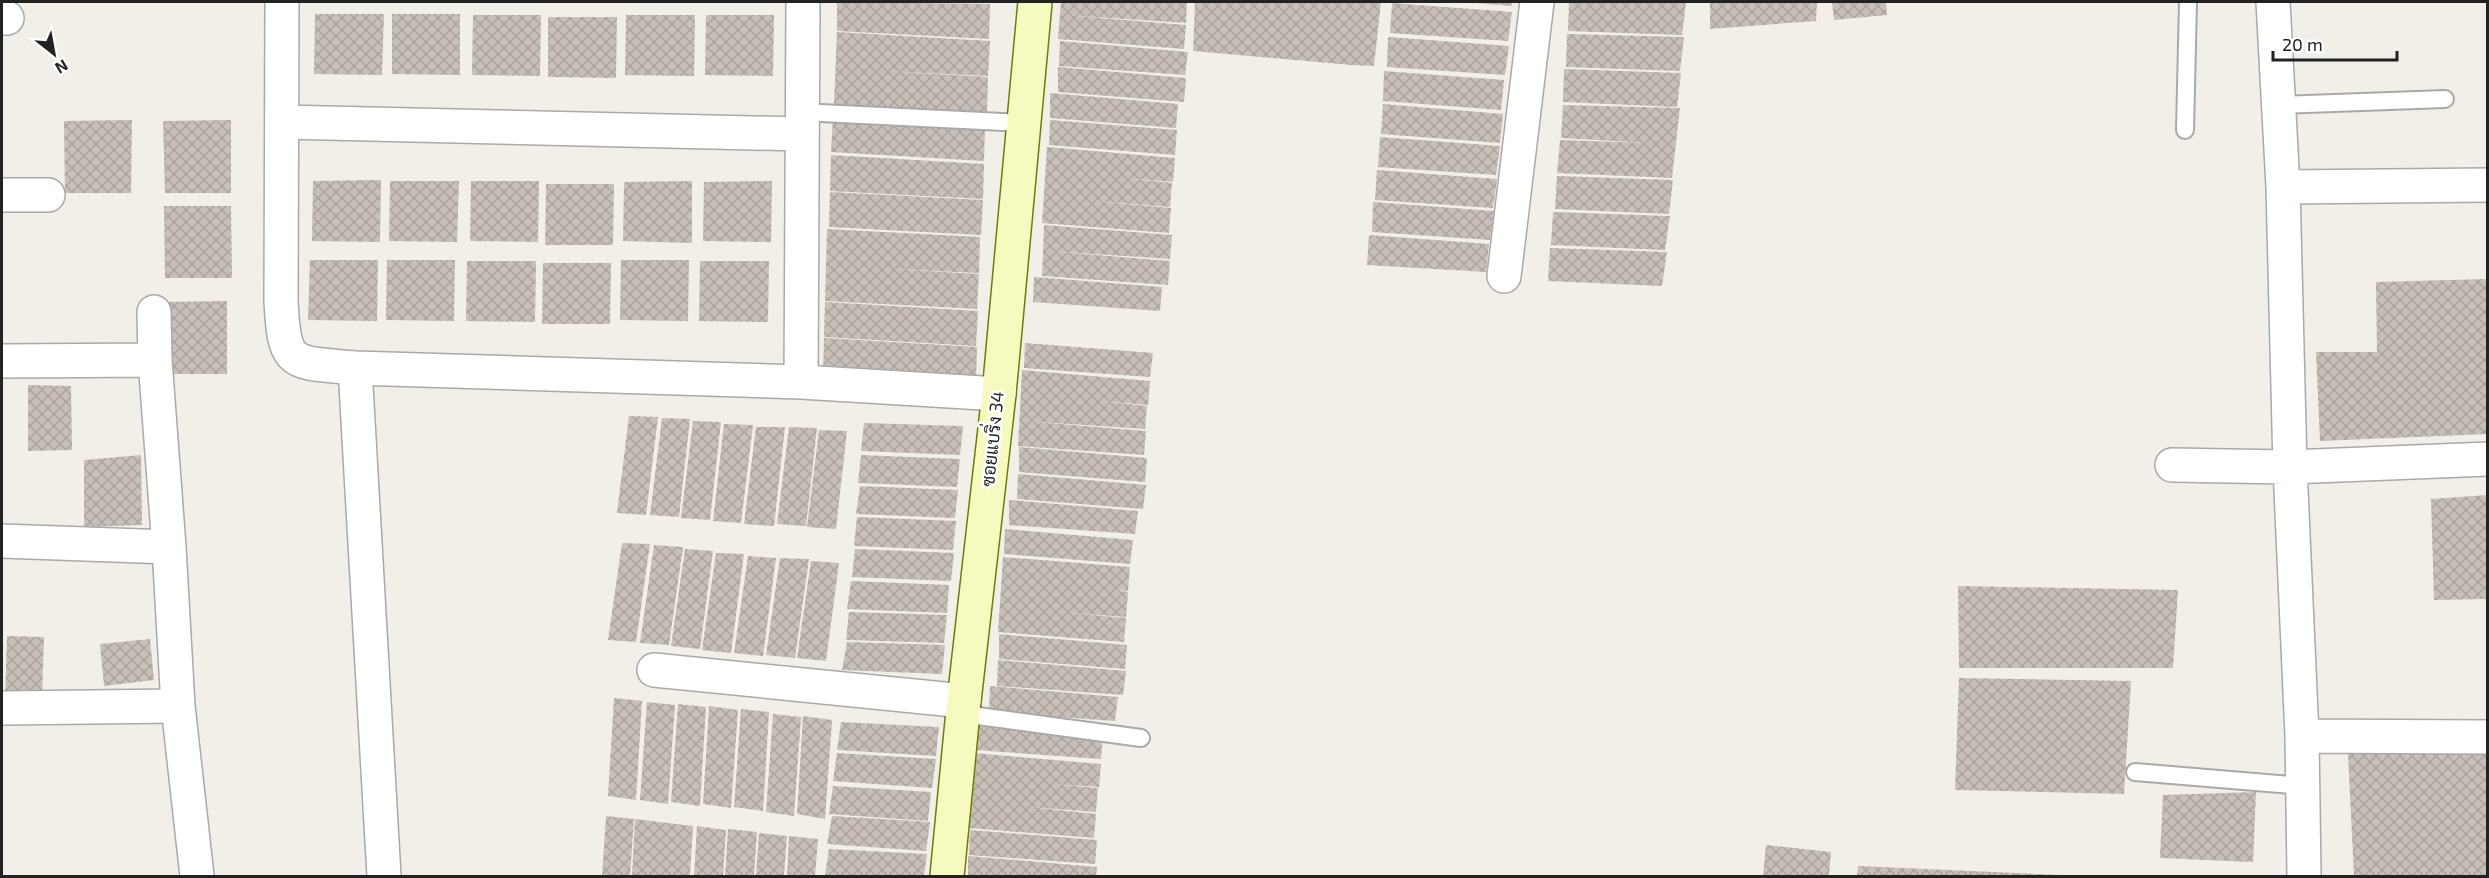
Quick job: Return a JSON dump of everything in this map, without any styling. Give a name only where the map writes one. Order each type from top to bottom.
[{"type":"street","points":[[282,2],[283,122],[280,300],[282,332],[286,348],[294,358],[308,364],[355,368],[801,382],[999,394]]},
{"type":"street","points":[[801,382],[803,2]]},
{"type":"street","name":"ซอยแบริ่ง 34","points":[[947,876],[963,707],[999,394],[1035,2]]},
{"type":"street","points":[[1504,276],[1537,2]]},
{"type":"street","points":[[2273,2],[2283,187],[2290,467],[2302,736],[2304,876]]},
{"type":"street","points":[[283,122],[801,123]]},
{"type":"street","points":[[2283,187],[2487,185]]},
{"type":"street","points":[[2,195],[48,195]]},
{"type":"street","points":[[154,312],[155,360],[178,706],[197,876]]},
{"type":"street","points":[[2,361],[155,360]]},
{"type":"street","points":[[355,368],[384,876]]},
{"type":"street","points":[[2172,465],[2290,467],[2487,459]]},
{"type":"street","points":[[2,541],[169,547]]},
{"type":"street","points":[[654,670],[963,707]]},
{"type":"street","points":[[2,708],[178,706]]},
{"type":"street","points":[[2302,736],[2487,737]]},
{"type":"lane","points":[[2186,130],[2188,2]]},
{"type":"lane","points":[[2278,105],[2445,99]]},
{"type":"lane","points":[[801,123],[1024,123]]},
{"type":"lane","points":[[963,707],[1140,738]]},
{"type":"lane","points":[[2135,771],[2302,786]]},
{"type":"building","points":[[837,2],[990,4],[989,39],[837,31]]},
{"type":"building","points":[[1061,2],[1187,2],[1186,23],[1064,15],[1186,25],[1184,49],[1058,39]]},
{"type":"building","points":[[1195,2],[1381,2],[1374,66],[1193,51]]},
{"type":"building","points":[[1512,2],[1512,6],[1476,3]]},
{"type":"building","points":[[1569,2],[1686,2],[1682,35],[1568,31]]},
{"type":"building","points":[[1710,2],[1817,2],[1816,21],[1710,29]]},
{"type":"building","points":[[1832,2],[1886,2],[1887,15],[1834,20]]},
{"type":"building","points":[[1392,3],[1512,12],[1508,41],[1390,33]]},
{"type":"building","points":[[315,14],[384,14],[382,75],[314,74]]},
{"type":"building","points":[[392,14],[460,14],[460,75],[392,74]]},
{"type":"building","points":[[473,15],[541,15],[540,76],[472,75]]},
{"type":"building","points":[[626,15],[695,15],[694,76],[625,75]]},
{"type":"building","points":[[706,15],[774,15],[773,76],[705,75]]},
{"type":"building","points":[[548,17],[617,17],[616,78],[548,77]]},
{"type":"building","points":[[837,32],[990,41],[988,76],[882,71],[988,77],[987,112],[834,104]]},
{"type":"building","points":[[1567,34],[1684,37],[1680,71],[1566,67]]},
{"type":"building","points":[[1388,37],[1509,46],[1505,75],[1387,67]]},
{"type":"building","points":[[1060,41],[1188,52],[1185,75],[1059,66]]},
{"type":"building","points":[[1058,67],[1186,78],[1184,102],[1058,92]]},
{"type":"building","points":[[1564,69],[1681,73],[1677,107],[1563,102]]},
{"type":"building","points":[[1384,71],[1504,80],[1501,110],[1383,101]]},
{"type":"building","points":[[1050,93],[1178,104],[1176,128],[1050,118]]},
{"type":"building","points":[[1383,104],[1503,114],[1500,143],[1381,134]]},
{"type":"building","points":[[1563,105],[1680,108],[1672,178],[1557,173],[1560,140],[1649,143],[1561,138]]},
{"type":"building","points":[[833,117],[985,126],[984,161],[831,152]]},
{"type":"building","points":[[132,120],[131,193],[65,193],[64,121]]},
{"type":"building","points":[[231,120],[231,193],[165,193],[163,121]]},
{"type":"building","points":[[1050,120],[1177,130],[1175,155],[1049,145]]},
{"type":"building","points":[[1380,137],[1500,146],[1496,175],[1378,167]]},
{"type":"building","points":[[1047,147],[1175,158],[1173,182],[1125,178],[1172,183],[1170,207],[1081,200],[1171,208],[1169,233],[1042,223]]},
{"type":"building","points":[[831,155],[984,164],[983,199],[830,191]]},
{"type":"building","points":[[1377,170],[1497,179],[1493,208],[1375,200]]},
{"type":"building","points":[[1557,176],[1673,180],[1669,214],[1555,209]]},
{"type":"building","points":[[381,180],[380,242],[312,241],[313,181]]},
{"type":"building","points":[[390,181],[459,181],[457,242],[389,241]]},
{"type":"building","points":[[471,181],[539,181],[538,242],[470,241]]},
{"type":"building","points":[[692,181],[692,243],[623,241],[624,182]]},
{"type":"building","points":[[772,181],[771,242],[703,241],[704,182]]},
{"type":"building","points":[[546,184],[614,184],[613,245],[545,245]]},
{"type":"building","points":[[830,192],[983,200],[981,235],[829,227]]},
{"type":"building","points":[[1373,202],[1494,211],[1490,240],[1372,232]]},
{"type":"building","points":[[164,206],[231,206],[232,278],[165,278]]},
{"type":"building","points":[[1553,212],[1670,216],[1665,250],[1551,245]]},
{"type":"building","points":[[1044,225],[1172,235],[1170,259],[1048,251],[1170,261],[1168,285],[1042,276]]},
{"type":"building","points":[[827,229],[980,237],[979,273],[889,269],[979,274],[977,309],[825,301]]},
{"type":"building","points":[[1369,235],[1489,244],[1486,272],[1367,265]]},
{"type":"building","points":[[1550,248],[1667,252],[1662,286],[1548,281]]},
{"type":"building","points":[[310,260],[378,260],[377,321],[308,320]]},
{"type":"building","points":[[387,260],[455,260],[454,321],[386,320]]},
{"type":"building","points":[[621,260],[689,260],[688,321],[620,320]]},
{"type":"building","points":[[467,261],[536,261],[535,322],[466,321]]},
{"type":"building","points":[[700,261],[769,261],[768,322],[699,321]]},
{"type":"building","points":[[543,263],[611,263],[610,324],[542,324]]},
{"type":"building","points":[[1034,277],[1162,287],[1160,311],[1033,302]]},
{"type":"building","points":[[2488,279],[2488,434],[2320,441],[2316,352],[2377,352],[2376,282]]},
{"type":"building","points":[[227,301],[227,374],[161,374],[159,302]]},
{"type":"building","points":[[825,302],[978,311],[976,346],[824,337]]},
{"type":"building","points":[[824,338],[977,347],[976,382],[823,374]]},
{"type":"building","points":[[1025,343],[1153,353],[1150,377],[1024,368]]},
{"type":"building","points":[[1022,370],[1150,381],[1148,405],[1099,401],[1147,406],[1145,429],[1023,421],[1146,431],[1144,455],[1018,446]]},
{"type":"building","points":[[28,385],[71,386],[72,450],[28,451]]},
{"type":"building","points":[[629,416],[658,417],[646,515],[617,513]]},
{"type":"building","points":[[662,418],[690,419],[679,517],[650,515]]},
{"type":"building","points":[[693,421],[721,422],[710,520],[681,518]]},
{"type":"building","points":[[864,423],[963,426],[960,455],[861,451]]},
{"type":"building","points":[[724,424],[753,425],[741,523],[713,521]]},
{"type":"building","points":[[756,427],[785,427],[774,526],[744,524]]},
{"type":"building","points":[[789,427],[817,428],[806,526],[777,524]]},
{"type":"building","points":[[819,430],[847,431],[836,529],[807,527]]},
{"type":"building","points":[[1019,447],[1147,458],[1145,482],[1019,472]]},
{"type":"building","points":[[141,455],[142,525],[84,527],[84,460]]},
{"type":"building","points":[[861,455],[960,459],[957,487],[858,483]]},
{"type":"building","points":[[1018,474],[1146,485],[1143,509],[1017,499]]},
{"type":"building","points":[[860,486],[958,490],[955,518],[856,514]]},
{"type":"building","points":[[2488,495],[2488,599],[2434,600],[2431,499]]},
{"type":"building","points":[[1009,500],[1138,511],[1135,534],[1009,525]]},
{"type":"building","points":[[857,517],[956,521],[953,550],[854,546]]},
{"type":"building","points":[[1005,529],[1133,540],[1130,564],[1004,554]]},
{"type":"building","points":[[622,543],[650,544],[636,642],[608,640]]},
{"type":"building","points":[[654,545],[683,547],[669,645],[640,643]]},
{"type":"building","points":[[685,549],[713,551],[700,649],[671,646]]},
{"type":"building","points":[[855,549],[954,553],[951,581],[852,577]]},
{"type":"building","points":[[716,553],[744,554],[731,653],[702,650]]},
{"type":"building","points":[[748,556],[776,558],[763,656],[734,653]]},
{"type":"building","points":[[1003,557],[1130,567],[1128,591],[1114,590],[1128,592],[1126,617],[1059,612],[1126,618],[1124,642],[998,632]]},
{"type":"building","points":[[780,558],[809,559],[795,658],[766,655]]},
{"type":"building","points":[[811,561],[839,563],[826,661],[797,658]]},
{"type":"building","points":[[851,581],[949,585],[947,613],[847,609]]},
{"type":"building","points":[[1958,586],[2178,590],[2173,668],[1959,668]]},
{"type":"building","points":[[849,612],[947,615],[944,643],[846,640]]},
{"type":"building","points":[[999,634],[1127,645],[1125,669],[999,659]]},
{"type":"building","points":[[7,636],[44,637],[42,699],[5,698]]},
{"type":"building","points":[[150,639],[154,680],[104,686],[100,644]]},
{"type":"building","points":[[847,642],[945,645],[942,674],[842,670]]},
{"type":"building","points":[[998,660],[1126,671],[1123,695],[997,686]]},
{"type":"building","points":[[1959,678],[2131,681],[2124,794],[1955,790]]},
{"type":"building","points":[[990,686],[1118,697],[1115,721],[989,712]]},
{"type":"building","points":[[614,698],[642,701],[636,800],[608,796]]},
{"type":"building","points":[[647,702],[675,705],[668,804],[640,800]]},
{"type":"building","points":[[678,704],[706,707],[700,806],[671,802]]},
{"type":"building","points":[[709,706],[738,710],[731,808],[703,804]]},
{"type":"building","points":[[741,709],[769,712],[763,811],[734,807]]},
{"type":"building","points":[[773,714],[801,717],[794,816],[766,812]]},
{"type":"building","points":[[803,716],[832,720],[825,819],[797,814]]},
{"type":"building","points":[[841,722],[939,727],[936,756],[837,750]]},
{"type":"building","points":[[975,725],[1103,735],[1101,759],[975,750]]},
{"type":"building","points":[[837,753],[936,759],[932,788],[833,781]]},
{"type":"building","points":[[973,753],[1101,764],[1099,787],[1051,784],[1098,788],[1096,812],[1029,807],[1096,814],[1094,838],[968,828]]},
{"type":"building","points":[[2488,753],[2488,876],[2354,876],[2348,754]]},
{"type":"building","points":[[833,786],[931,792],[928,821],[829,814]]},
{"type":"building","points":[[2256,792],[2253,862],[2160,858],[2163,795]]},
{"type":"building","points":[[606,816],[634,819],[630,876],[602,876]]},
{"type":"building","points":[[832,816],[930,822],[926,851],[827,844]]},
{"type":"building","points":[[635,819],[693,826],[690,876],[632,876]]},
{"type":"building","points":[[697,826],[726,830],[723,876],[694,876]]},
{"type":"building","points":[[728,829],[757,832],[754,876],[725,876]]},
{"type":"building","points":[[970,830],[1097,840],[1095,864],[969,855]]},
{"type":"building","points":[[759,833],[787,836],[784,876],[756,876]]},
{"type":"building","points":[[789,836],[818,839],[815,876],[787,876]]},
{"type":"building","points":[[1766,845],[1831,852],[1829,876],[1763,876]]},
{"type":"building","points":[[829,849],[927,854],[924,876],[825,876]]},
{"type":"building","points":[[968,856],[1097,867],[1096,876],[968,876]]},
{"type":"building","points":[[1858,866],[2061,875],[2061,876],[1857,876]]}]
